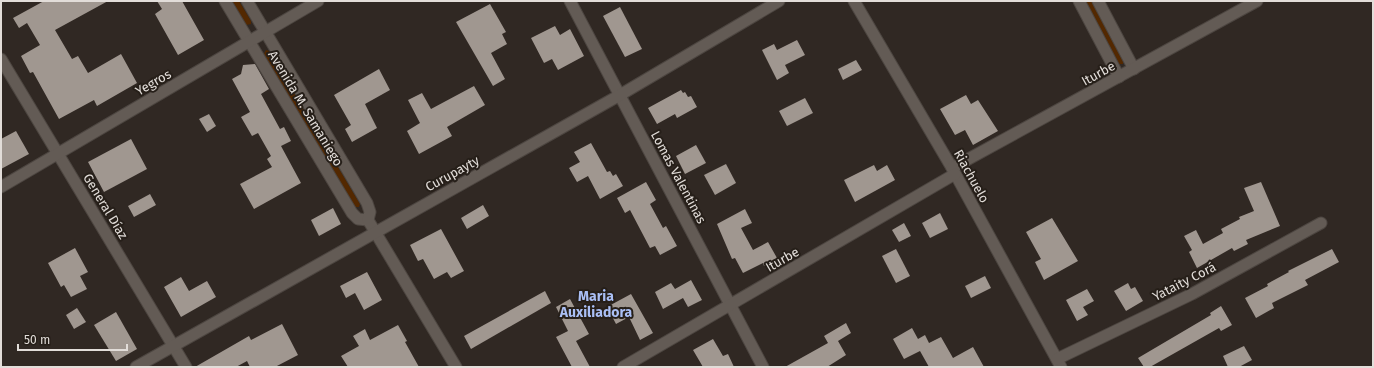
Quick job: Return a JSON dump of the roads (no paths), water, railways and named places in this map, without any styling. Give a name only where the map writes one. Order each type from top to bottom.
[{"type":"street","name":"Avenida M. Samaniego","points":[[225,1],[352,212],[358,219],[368,220],[376,231],[456,367]]},
{"type":"street","name":"Avenida M. Samaniego","points":[[247,1],[367,203],[370,212],[368,220]]},
{"type":"street","name":"Yegros","points":[[1,187],[318,1]]},
{"type":"street","name":"Lomas Valentinas","points":[[570,1],[763,367]]},
{"type":"street","name":"Curupayty","points":[[136,367],[620,95],[779,1]]},
{"type":"street","name":"Riachuelo","points":[[854,1],[954,171],[1058,364]]},
{"type":"street","points":[[1079,1],[1119,77]]},
{"type":"street","points":[[1098,1],[1134,69]]},
{"type":"street","name":"Iturbe","points":[[623,367],[954,171],[1119,77],[1257,1]]},
{"type":"street","name":"General Díaz","points":[[1,59],[186,367]]},
{"type":"street","name":"Yataity Corá","points":[[1058,364],[1192,294],[1321,223]]},
{"type":"district","name":"Maria Auxiliadora","points":[[596,304]]}]
